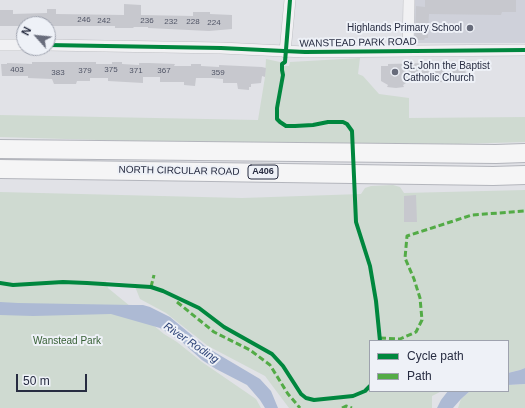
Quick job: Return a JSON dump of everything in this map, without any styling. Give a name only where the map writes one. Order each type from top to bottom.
[{"type":"highway","name":"NORTH CIRCULAR ROAD","points":[[0,149],[496,154],[525,153]]},
{"type":"highway","name":"NORTH CIRCULAR ROAD","points":[[0,169],[493,176],[525,175]]},
{"type":"street","points":[[286,52],[290,0]]},
{"type":"street","points":[[408,50],[409,0]]},
{"type":"street","points":[[0,45],[16,45]]},
{"type":"street","name":"WANSTEAD PARK ROAD","points":[[56,45],[221,48],[286,52],[525,50]]},
{"type":"shaded area","name":"Highlands Primary School","points":[[414,0],[525,0],[525,43],[414,43]]},
{"type":"green space","points":[[360,58],[358,74],[363,76],[379,94],[409,98],[409,118],[525,117],[525,142],[458,144],[350,143],[264,145],[0,137],[0,115],[258,120],[265,77],[266,59],[280,62],[280,66],[289,66],[290,62]]},
{"type":"green space","name":"Wanstead Park","points":[[393,185],[400,187],[404,193],[525,190],[525,368],[509,373],[509,340],[369,340],[369,392],[440,392],[432,396],[432,408],[289,408],[265,376],[208,346],[166,313],[140,299],[134,284],[106,281],[108,288],[164,334],[256,399],[261,408],[0,408],[0,192],[242,198],[361,194],[365,188],[371,186]]},
{"type":"green space","points":[[525,384],[525,408],[458,408],[461,399],[469,392],[509,392],[509,385]]},
{"type":"water","name":"River Roding","points":[[0,302],[143,305],[150,307],[170,317],[206,347],[260,379],[271,391],[278,408],[265,408],[247,385],[202,360],[182,342],[160,328],[111,314],[33,316],[0,315]]},
{"type":"water","points":[[525,368],[525,384],[509,385],[509,373]]},
{"type":"water","points":[[447,392],[469,392],[453,408],[437,408]]},
{"type":"building","points":[[425,0],[516,0],[516,12],[502,12],[501,15],[429,14],[428,38],[425,38],[424,40],[415,40],[416,6],[425,7]]},
{"type":"building","points":[[124,4],[141,5],[141,15],[193,16],[193,12],[210,12],[210,14],[232,15],[232,29],[209,31],[148,27],[115,28],[115,26],[56,26],[56,16],[16,16],[16,26],[0,26],[0,10],[13,10],[13,14],[47,13],[47,9],[56,9],[56,14],[124,15]]},
{"type":"building","points":[[32,62],[96,62],[96,64],[112,64],[112,62],[122,62],[122,64],[139,65],[139,63],[175,64],[174,66],[191,66],[191,64],[201,64],[201,66],[219,67],[219,65],[266,68],[265,77],[262,76],[261,83],[251,84],[249,90],[238,89],[237,83],[223,83],[223,79],[212,78],[196,78],[195,86],[184,85],[184,82],[160,82],[160,77],[143,77],[143,83],[108,81],[108,78],[90,78],[90,81],[77,81],[76,84],[54,84],[52,79],[28,78],[28,76],[2,76],[1,64],[32,64]]},
{"type":"building","points":[[388,64],[465,64],[466,77],[445,78],[445,82],[434,82],[434,80],[425,80],[425,78],[414,78],[403,85],[404,87],[396,88],[387,87],[388,85],[381,81],[381,66],[388,66]]},
{"type":"building","points":[[416,195],[417,222],[404,222],[404,196]]},
{"type":"marked path","points":[[380,338],[400,339],[416,332],[422,320],[420,298],[405,258],[407,236],[472,215],[525,211]]},
{"type":"marked path","points":[[151,287],[154,275]]},
{"type":"marked path","points":[[177,302],[214,332],[250,350],[270,365],[288,394],[300,408]]},
{"type":"marked path","points":[[342,408],[346,406],[352,408]]},
{"type":"cycle path","points":[[290,0],[285,62],[282,64],[283,75],[277,108],[277,119],[286,126],[343,122],[347,124],[352,131],[356,222],[370,266],[376,301],[380,340]]},
{"type":"cycle path","points":[[56,45],[221,48],[305,52],[525,50]]},
{"type":"cycle path","points":[[0,283],[13,285],[63,282],[151,287],[199,308],[224,327],[272,354],[283,366],[301,394],[306,398],[314,400],[353,396],[365,391],[369,387]]},
{"type":"place","name":"Highlands Primary School","points":[[470,28]]},
{"type":"place","name":"St. John the Baptist Catholic Church","points":[[395,72]]}]
